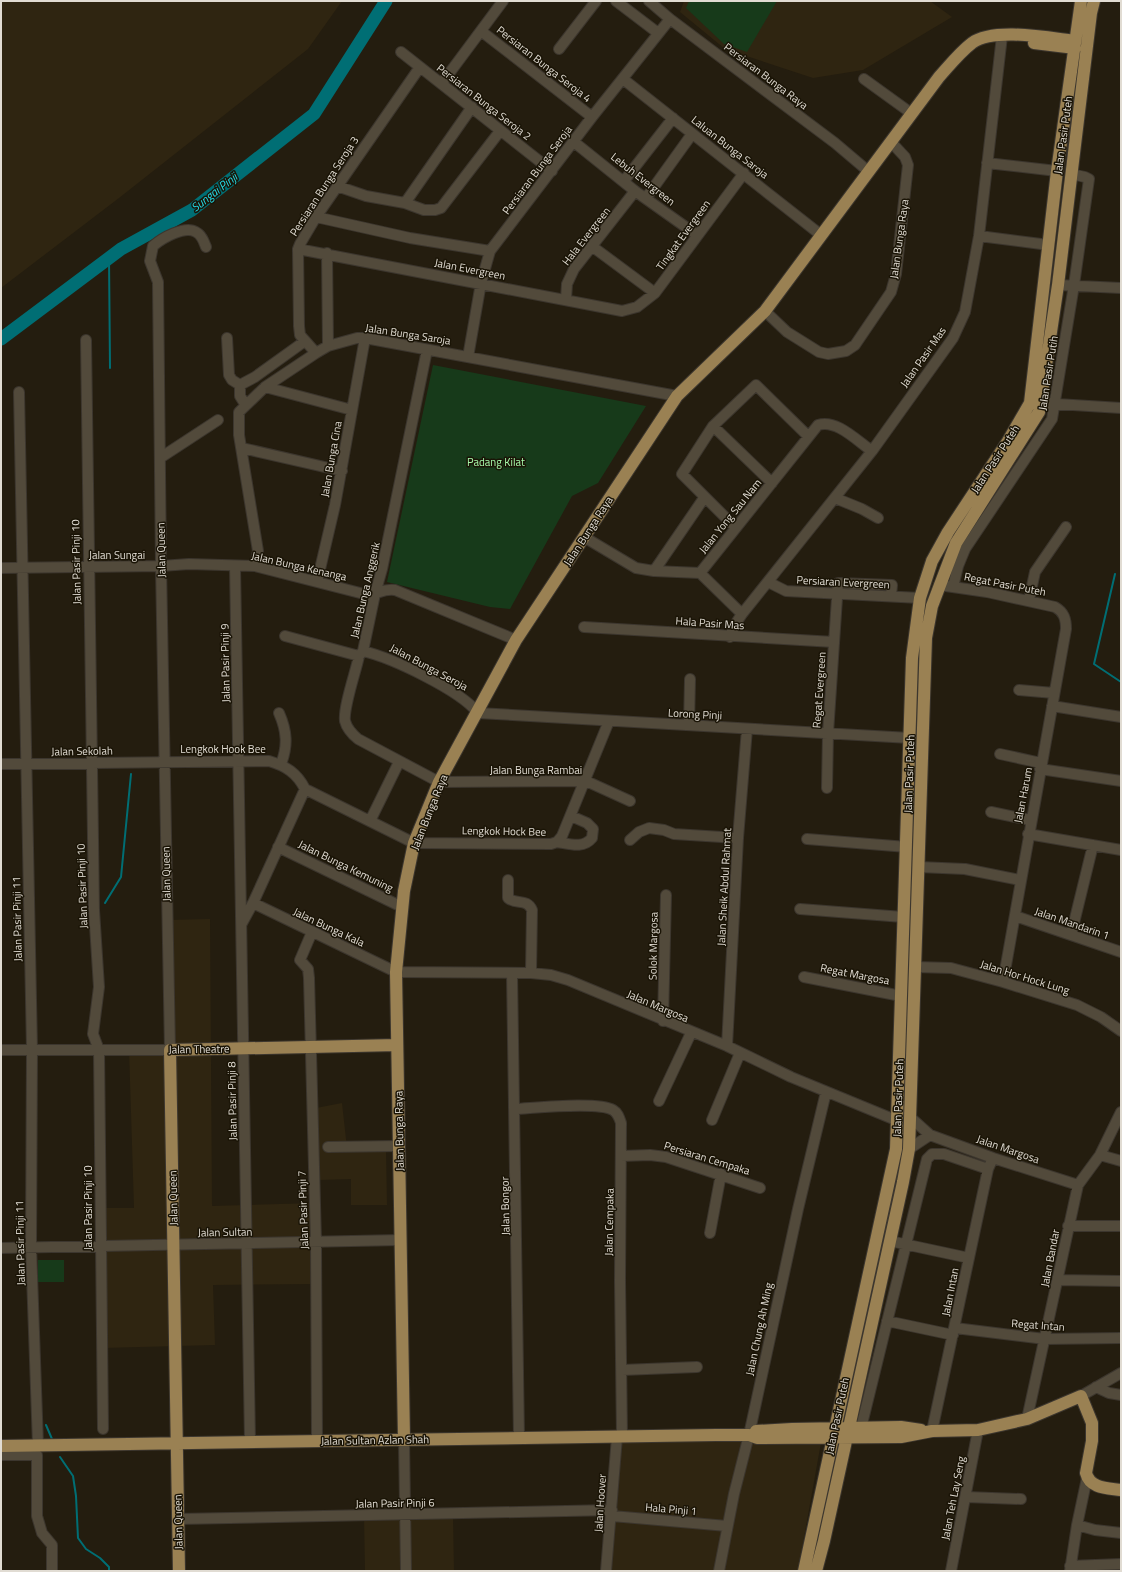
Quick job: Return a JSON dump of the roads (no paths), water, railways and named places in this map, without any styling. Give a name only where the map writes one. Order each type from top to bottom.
[{"type":"main road","name":"Jalan Pasir Puteh","points":[[816,1571],[824,1541],[909,1149],[926,638],[932,606],[956,543],[1036,417],[1041,403],[1058,285],[1071,174],[1081,2]]},
{"type":"main road","name":"Jalan Pasir Puteh","points":[[804,1571],[833,1433],[892,1174],[896,1149],[912,658],[920,598],[932,561],[948,532],[1008,441],[1030,403],[1058,171],[1079,45],[1093,7]]},
{"type":"main road","name":"Jalan Bunga Raya","points":[[404,1439],[396,972],[404,891],[414,843],[439,782],[478,713],[516,640],[677,396],[765,311],[939,77],[972,43],[983,38],[1018,35],[1079,45]]},
{"type":"main road","points":[[1008,441],[1016,437],[1034,406],[1041,403]]},
{"type":"main road","name":"Jalan Theatre","points":[[170,1050],[397,1045]]},
{"type":"main road","name":"Jalan Queen","points":[[170,1050],[179,1571]]},
{"type":"main road","points":[[932,1431],[978,1430],[1027,1419],[1081,1396],[1092,1423],[1092,1441],[1086,1473],[1087,1478],[1098,1487],[1121,1490]]},
{"type":"main road","name":"Jalan Sultan Azlan Shah","points":[[1,1446],[177,1442],[749,1435],[757,1438],[833,1433],[860,1433],[901,1437],[932,1431]]},
{"type":"street","points":[[442,83],[503,1]]},
{"type":"street","points":[[559,49],[596,1]]},
{"type":"street","points":[[616,1],[658,33]]},
{"type":"street","name":"Persiaran Bunga Raya","points":[[649,1],[670,19],[835,143],[868,171]]},
{"type":"street","name":"Persiaran Bunga Seroja","points":[[468,356],[482,283],[490,251],[592,117],[670,19]]},
{"type":"street","name":"Persiaran Bunga Seroja 4","points":[[481,31],[592,117]]},
{"type":"street","name":"Jalan Pasir Mas","points":[[730,637],[742,614],[872,451],[953,338],[962,320],[965,312],[979,236],[1002,36]]},
{"type":"street","name":"Persiaran Bunga Seroja 2","points":[[401,52],[552,171]]},
{"type":"street","name":"Persiaran Bunga Seroja 3","points":[[316,352],[300,335],[298,326],[298,249],[316,217],[420,66]]},
{"type":"street","name":"Laluan Bunga Saroja","points":[[623,79],[821,235]]},
{"type":"street","points":[[864,79],[911,113]]},
{"type":"street","points":[[405,203],[472,108]]},
{"type":"street","points":[[624,181],[673,118]]},
{"type":"street","points":[[337,186],[366,196],[405,203],[424,210],[441,208],[500,131]]},
{"type":"street","points":[[646,198],[692,134]]},
{"type":"street","name":"Lebuh Evergreen","points":[[574,142],[636,191],[697,235]]},
{"type":"street","name":"Jalan Bunga Raya","points":[[765,311],[787,332],[818,352],[828,354],[846,351],[855,344],[890,292],[896,274],[908,165],[905,157],[890,142]]},
{"type":"street","points":[[987,163],[1058,171]]},
{"type":"street","name":"Tingkat Evergreen","points":[[637,307],[655,293],[744,173]]},
{"type":"street","name":"Jalan Pasir Putih","points":[[953,587],[958,566],[965,549],[1009,486],[1052,419],[1074,285],[1089,180],[1086,177],[1071,174]]},
{"type":"street","name":"Hala Evergreen","points":[[566,299],[567,284],[574,269],[636,191]]},
{"type":"street","points":[[316,217],[410,238],[490,251]]},
{"type":"street","name":"Jalan Queen","points":[[170,1050],[164,762],[158,282],[150,261],[153,246],[176,233],[190,230],[196,231],[202,236],[206,247]]},
{"type":"street","points":[[979,236],[1049,245]]},
{"type":"street","points":[[593,247],[655,293]]},
{"type":"street","name":"Jalan Evergreen","points":[[298,249],[327,253],[622,310],[637,307]]},
{"type":"street","points":[[327,253],[328,346]]},
{"type":"street","points":[[1058,285],[1121,288]]},
{"type":"street","points":[[227,338],[229,375],[232,380],[240,385]]},
{"type":"street","name":"Jalan Bunga Saroja","points":[[255,566],[258,551],[238,422],[239,412],[245,404],[265,387],[316,352],[328,346],[357,338],[365,338],[677,396]]},
{"type":"street","name":"Jalan Bunga Cina","points":[[317,582],[342,471],[365,338]]},
{"type":"street","name":"Jalan Pasir Pinji 10","points":[[86,340],[91,763],[94,910],[99,987],[93,1034],[99,1050],[103,1429]]},
{"type":"street","points":[[240,385],[255,377],[305,341]]},
{"type":"street","name":"Jalan Bunga Anggerik","points":[[427,350],[382,569],[374,594],[361,653],[346,710],[345,721],[349,731],[358,739],[439,782]]},
{"type":"street","points":[[240,385],[240,396],[245,404]]},
{"type":"street","points":[[735,527],[704,498],[682,474],[713,426],[756,385],[808,436]]},
{"type":"street","points":[[265,387],[352,410]]},
{"type":"street","name":"Jalan Pasir Pinji 11","points":[[19,392],[32,1050],[31,1247],[38,1445]]},
{"type":"street","points":[[1041,403],[1121,408]]},
{"type":"street","points":[[160,458],[218,420]]},
{"type":"street","name":"Jalan Yong Sau Nam","points":[[700,573],[735,527],[818,425],[829,424],[837,427],[872,451]]},
{"type":"street","points":[[713,426],[772,483]]},
{"type":"street","points":[[242,448],[342,471]]},
{"type":"street","points":[[998,478],[1009,486]]},
{"type":"street","points":[[654,571],[704,498]]},
{"type":"street","points":[[835,498],[862,509],[878,518]]},
{"type":"street","points":[[1029,600],[1032,579],[1035,572],[1066,527]]},
{"type":"street","points":[[584,537],[636,568],[654,571],[700,573],[742,614]]},
{"type":"street","name":"Jalan Bunga Kenanga","points":[[161,566],[180,564],[255,566],[368,595],[387,589],[395,590],[516,640]]},
{"type":"street","name":"Jalan Sungai","points":[[1,568],[161,566]]},
{"type":"street","name":"Jalan Pasir Pinji 9","points":[[235,566],[239,760]]},
{"type":"street","name":"Persiaran Evergreen","points":[[768,582],[786,591],[920,598]]},
{"type":"street","name":"Regat Pasir Puteh","points":[[939,585],[1029,600],[1056,607],[1064,614]]},
{"type":"street","name":"Regat Evergreen","points":[[827,788],[828,733],[838,593]]},
{"type":"street","name":"Jalan Harum","points":[[1003,982],[1030,820],[1066,629],[1064,614]]},
{"type":"street","name":"Hala Pasir Mas","points":[[584,627],[730,637],[834,642]]},
{"type":"street","name":"Jalan Bunga Seroja","points":[[285,636],[392,660],[471,704],[478,713]]},
{"type":"street","points":[[689,725],[690,679]]},
{"type":"street","points":[[1019,690],[1054,693]]},
{"type":"street","points":[[1052,706],[1121,718]]},
{"type":"street","points":[[279,713],[286,733],[285,754],[281,764],[300,780],[305,790],[414,843]]},
{"type":"street","name":"Lorong Pinji","points":[[478,713],[910,738]]},
{"type":"street","name":"Lengkok Hock Bee","points":[[414,843],[551,844],[557,842],[571,816],[586,781],[609,720]]},
{"type":"street","name":"Jalan Sheik Abdul Rahmat","points":[[727,1046],[738,838],[747,729]]},
{"type":"street","points":[[1000,754],[1041,766],[1121,781]]},
{"type":"street","name":"Lengkok Hook Bee","points":[[164,762],[239,760],[269,761],[281,764]]},
{"type":"street","name":"Jalan Pasir Pinji 8","points":[[239,760],[250,1442]]},
{"type":"street","name":"Jalan Sekolah","points":[[1,764],[164,762]]},
{"type":"street","points":[[370,821],[399,762]]},
{"type":"street","name":"Jalan Bunga Rambai","points":[[439,782],[586,781],[630,801]]},
{"type":"street","points":[[242,923],[253,903],[305,790]]},
{"type":"street","points":[[991,812],[1030,820]]},
{"type":"street","points":[[557,842],[581,845],[586,844],[592,838],[592,829],[587,823],[571,816]]},
{"type":"street","points":[[630,840],[639,832],[649,828],[664,830],[674,834],[738,838]]},
{"type":"street","points":[[1028,834],[1121,850]]},
{"type":"street","points":[[807,839],[906,847]]},
{"type":"street","points":[[1071,935],[1093,845]]},
{"type":"street","name":"Jalan Bunga Kemuning","points":[[278,847],[402,907]]},
{"type":"street","points":[[919,867],[965,869],[1020,880]]},
{"type":"street","points":[[508,880],[508,898],[511,901],[526,902],[530,905],[532,910],[531,973]]},
{"type":"street","name":"Solok Margosa","points":[[663,1021],[666,895]]},
{"type":"street","name":"Jalan Bunga Kala","points":[[253,903],[396,972]]},
{"type":"street","points":[[800,909],[903,917]]},
{"type":"street","name":"Jalan Mandarin 1","points":[[1015,916],[1121,952]]},
{"type":"street","name":"Jalan Pasir Pinji 7","points":[[312,932],[300,960],[308,969],[310,978],[310,1046],[316,1242],[317,1440]]},
{"type":"street","name":"Jalan Hor Hock Lung","points":[[915,967],[951,968],[1003,982],[1077,1005],[1101,1017],[1121,1031]]},
{"type":"street","name":"Jalan Margosa","points":[[396,972],[531,973],[551,975],[568,980],[691,1033],[727,1046],[826,1092],[898,1121]]},
{"type":"street","name":"Jalan Bongor","points":[[512,973],[519,1438]]},
{"type":"street","name":"Regat Margosa","points":[[804,976],[901,996]]},
{"type":"street","points":[[659,1101],[691,1033]]},
{"type":"street","name":"Jalan Theatre","points":[[1,1050],[170,1050]]},
{"type":"street","points":[[712,1120],[740,1053]]},
{"type":"street","name":"Jalan Chung Ah Ming","points":[[719,1571],[727,1526],[749,1435],[798,1209],[826,1092]]},
{"type":"street","name":"Jalan Cempaka","points":[[515,1109],[593,1105],[612,1109],[618,1114],[621,1122],[620,1281],[622,1370],[620,1437]]},
{"type":"street","name":"Jalan Bandar","points":[[1027,1419],[1078,1185],[1100,1155],[1121,1112]]},
{"type":"street","points":[[909,1149],[930,1135],[910,1117]]},
{"type":"street","name":"Jalan Margosa","points":[[930,1135],[993,1158],[1078,1185]]},
{"type":"street","points":[[328,1147],[399,1146]]},
{"type":"street","points":[[860,1433],[927,1159],[932,1154],[944,1154],[988,1169]]},
{"type":"street","name":"Persiaran Cempaka","points":[[621,1156],[658,1155],[721,1174],[760,1188]]},
{"type":"street","points":[[1100,1155],[1121,1161]]},
{"type":"street","name":"Jalan Intan","points":[[932,1431],[988,1169],[993,1158]]},
{"type":"street","points":[[710,1233],[721,1174]]},
{"type":"street","points":[[1068,1226],[1121,1226]]},
{"type":"street","name":"Jalan Sultan","points":[[1,1248],[401,1240]]},
{"type":"street","points":[[890,1241],[969,1258]]},
{"type":"street","points":[[1058,1280],[1121,1281]]},
{"type":"street","name":"Regat Intan","points":[[887,1321],[954,1331],[1045,1339],[1121,1338]]},
{"type":"street","points":[[622,1370],[697,1367]]},
{"type":"street","points":[[1081,1396],[1121,1373]]},
{"type":"street","points":[[1096,1387],[1109,1393],[1121,1395]]},
{"type":"street","name":"Jalan Teh Lay Seng","points":[[951,1571],[978,1430]]},
{"type":"street","name":"Jalan Hoover","points":[[606,1571],[620,1437]]},
{"type":"street","points":[[404,1439],[406,1571]]},
{"type":"street","points":[[1,1455],[37,1454],[37,1516],[42,1533],[52,1545],[52,1571]]},
{"type":"street","points":[[1087,1478],[1070,1569],[1121,1564]]},
{"type":"street","points":[[966,1497],[1021,1499]]},
{"type":"street","name":"Hala Pinji 1","points":[[612,1513],[727,1526]]},
{"type":"street","name":"Jalan Pasir Pinji 6","points":[[178,1518],[612,1513]]},
{"type":"street","points":[[1077,1525],[1094,1530],[1121,1533]]},
{"type":"waterway","name":"Sungai Pinji","points":[[1,339],[121,249],[192,210],[314,114],[386,1]]},
{"type":"waterway","points":[[109,258],[110,368]]},
{"type":"waterway","points":[[1115,574],[1094,664],[1121,682]]},
{"type":"waterway","points":[[105,903],[121,877],[131,774]]},
{"type":"waterway","points":[[46,1425],[52,1439]]},
{"type":"waterway","points":[[60,1457],[73,1476],[76,1496],[78,1538],[86,1549],[100,1558],[109,1567],[109,1571]]},
{"type":"park label","name":"Padang Kilat","points":[[496,462]]}]
